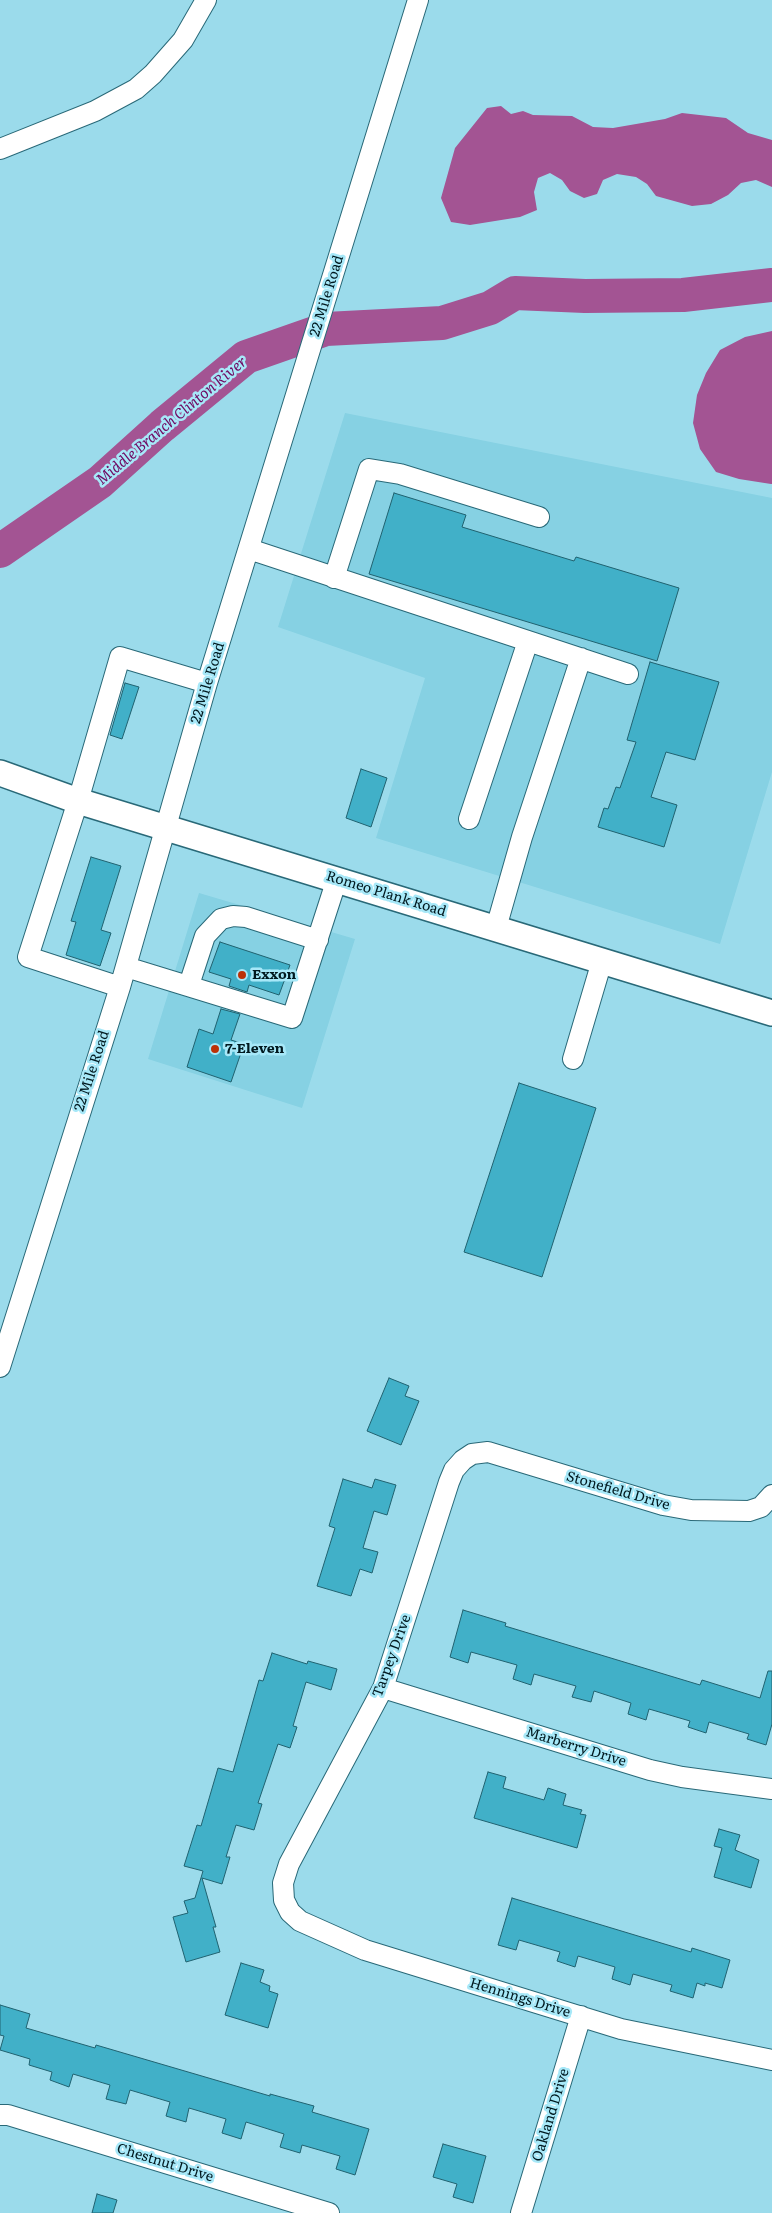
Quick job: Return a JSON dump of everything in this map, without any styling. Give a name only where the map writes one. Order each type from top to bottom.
[{"type":"main road","name":"Romeo Plank Road","points":[[0,773],[78,801],[772,1013]]},
{"type":"street","points":[[0,149],[95,111],[136,89],[154,74],[183,40],[206,0]]},
{"type":"street","name":"22 Mile Road","points":[[0,1367],[120,987],[207,683],[418,0]]},
{"type":"street","points":[[334,578],[369,469],[400,474],[539,517]]},
{"type":"street","points":[[248,549],[628,674]]},
{"type":"street","points":[[469,820],[528,641]]},
{"type":"street","points":[[120,987],[28,957],[78,801],[120,657],[207,683]]},
{"type":"street","points":[[496,928],[522,837],[581,658]]},
{"type":"street","points":[[126,967],[190,985],[292,1018],[337,879]]},
{"type":"street","points":[[190,985],[205,936],[221,919],[232,916],[246,917],[318,940]]},
{"type":"street","points":[[573,1059],[602,961]]},
{"type":"street","name":"Stonefield Drive","points":[[463,1460],[472,1454],[488,1452],[664,1505],[691,1510],[749,1512],[761,1506],[772,1495]]},
{"type":"street","name":"Tarpey Drive","points":[[284,1900],[283,1882],[289,1864],[383,1688],[449,1482],[454,1470],[463,1460]]},
{"type":"street","name":"Marberry Drive","points":[[383,1688],[650,1770],[682,1777],[772,1789]]},
{"type":"street","name":"Hennings Drive","points":[[284,1900],[290,1912],[300,1921],[365,1950],[621,2029],[772,2060]]},
{"type":"street","name":"Oakland Drive","points":[[521,2213],[581,2016]]},
{"type":"street","name":"Chestnut Drive","points":[[0,2115],[8,2115],[329,2213]]},
{"type":"shaded area","points":[[501,106],[511,114],[523,111],[533,115],[572,116],[593,127],[613,128],[665,119],[682,113],[726,118],[748,133],[772,140],[772,187],[756,180],[741,183],[728,195],[711,204],[692,206],[656,196],[647,184],[636,177],[617,174],[603,180],[597,194],[584,198],[570,191],[562,180],[550,173],[538,178],[534,192],[537,210],[520,217],[470,225],[451,222],[441,198],[455,148],[487,108]]},
{"type":"shaded area","points":[[772,331],[771,484],[739,479],[716,472],[700,449],[693,423],[697,395],[706,373],[720,350],[745,337]]},
{"type":"shaded area","points":[[345,413],[772,498],[772,772],[720,944],[376,838],[425,678],[278,627]]},
{"type":"shaded area","points":[[199,893],[355,939],[302,1108],[148,1059]]},
{"type":"building","points":[[394,493],[466,515],[462,527],[574,561],[576,557],[679,588],[657,661],[369,574]]},
{"type":"building","points":[[650,662],[719,682],[695,760],[666,752],[651,797],[677,805],[664,847],[598,827],[604,808],[608,809],[616,787],[620,788],[636,742],[627,740]]},
{"type":"building","points":[[125,683],[139,687],[122,739],[110,735]]},
{"type":"building","points":[[361,769],[387,778],[371,827],[346,818]]},
{"type":"building","points":[[91,857],[121,866],[101,930],[111,933],[100,966],[66,955],[76,922],[71,921]]},
{"type":"building","points":[[220,942],[290,965],[279,995],[249,985],[247,992],[229,986],[231,979],[209,972]]},
{"type":"building","points":[[221,1009],[240,1014],[231,1040],[244,1044],[231,1082],[187,1067],[199,1029],[213,1034]]},
{"type":"building","points":[[519,1083],[596,1108],[542,1277],[464,1252]]},
{"type":"building","points":[[389,1378],[409,1386],[405,1396],[419,1401],[401,1445],[367,1431]]},
{"type":"building","points":[[343,1479],[372,1488],[375,1479],[396,1485],[387,1515],[374,1511],[363,1548],[378,1552],[372,1573],[360,1569],[351,1596],[317,1586],[335,1528],[329,1526]]},
{"type":"building","points":[[463,1610],[506,1623],[505,1626],[700,1685],[702,1680],[760,1698],[768,1671],[772,1671],[772,1724],[766,1745],[747,1739],[749,1734],[709,1722],[706,1733],[688,1727],[690,1721],[649,1709],[646,1720],[628,1714],[631,1703],[594,1691],[591,1702],[572,1697],[576,1686],[534,1674],[531,1685],[513,1679],[517,1665],[471,1652],[468,1663],[450,1657]]},
{"type":"building","points":[[272,1653],[307,1664],[308,1661],[337,1669],[331,1690],[306,1682],[293,1726],[297,1727],[290,1748],[278,1744],[258,1803],[262,1804],[254,1830],[236,1825],[226,1857],[230,1857],[222,1884],[202,1878],[216,1927],[213,1927],[220,1952],[186,1962],[173,1917],[188,1913],[184,1901],[195,1898],[203,1871],[184,1866],[197,1825],[201,1826],[218,1768],[233,1772],[259,1680],[263,1681]]},
{"type":"building","points":[[488,1772],[506,1777],[503,1788],[544,1800],[548,1788],[566,1794],[563,1805],[582,1810],[580,1814],[586,1815],[577,1848],[474,1818]]},
{"type":"building","points":[[719,1829],[740,1835],[735,1850],[759,1860],[751,1888],[714,1877],[722,1848],[714,1846]]},
{"type":"building","points":[[512,1898],[691,1952],[692,1948],[730,1960],[722,1988],[705,1983],[705,1986],[697,1983],[693,1998],[670,1991],[672,1985],[633,1974],[630,1985],[612,1979],[615,1967],[578,1956],[575,1967],[557,1961],[560,1952],[519,1940],[516,1950],[498,1945]]},
{"type":"building","points":[[241,1963],[264,1970],[260,1982],[270,1986],[269,1991],[278,1994],[268,2028],[225,2015]]},
{"type":"building","points":[[0,2005],[30,2014],[26,2028],[95,2048],[96,2045],[270,2096],[270,2094],[314,2106],[312,2112],[369,2129],[355,2175],[336,2169],[340,2156],[302,2145],[300,2153],[280,2147],[284,2134],[246,2122],[241,2139],[222,2133],[226,2119],[189,2108],[186,2122],[166,2116],[170,2102],[130,2090],[126,2104],[106,2099],[110,2085],[73,2074],[69,2087],[50,2080],[52,2072],[29,2065],[30,2059],[0,2050],[4,2036],[0,2035]]},
{"type":"building","points":[[443,2144],[486,2156],[473,2203],[453,2197],[457,2184],[433,2177]]},
{"type":"building","points":[[97,2194],[117,2200],[113,2213],[92,2213]]},
{"type":"waterway","name":"Middle Branch Clinton River","points":[[0,551],[100,482],[162,426],[246,357],[326,329],[442,323],[490,308],[515,293],[585,296],[683,295],[772,285]]},
{"type":"place","name":"Exxon","points":[[242,975]]},
{"type":"place","name":"7-Eleven","points":[[215,1049]]}]
